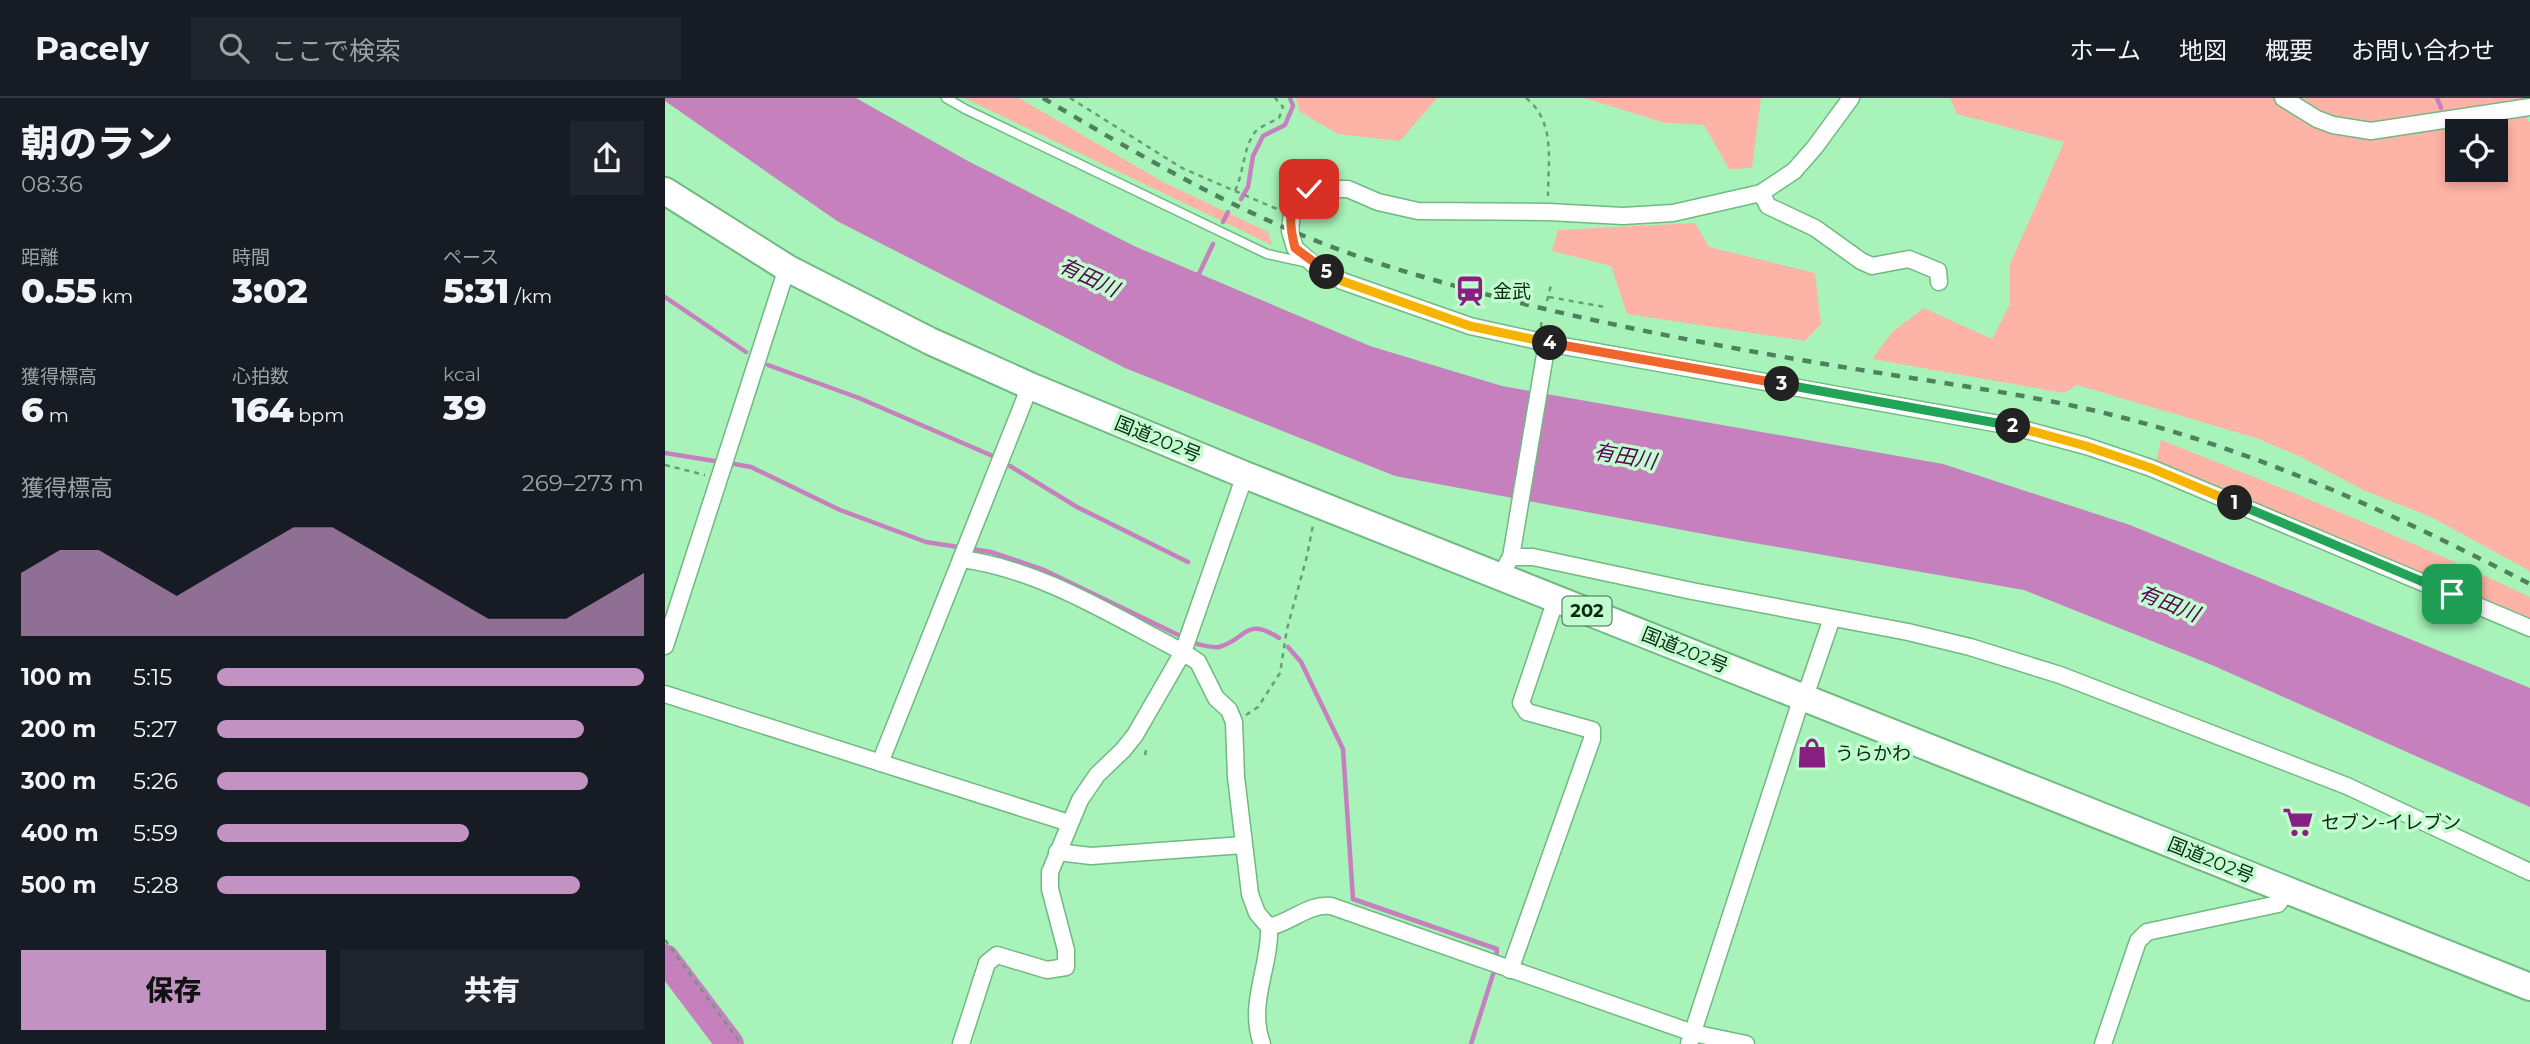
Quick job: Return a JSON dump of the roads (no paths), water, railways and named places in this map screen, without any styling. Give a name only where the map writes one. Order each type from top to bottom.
[{"type":"highway","name":"国道202号","points":[[665,191],[787,268],[930,341],[1030,386],[1318,504],[1506,567],[1556,599],[2530,987]]},
{"type":"street","points":[[1851,98],[1794,171],[1761,192],[1673,213],[1623,216],[1548,212],[1418,211],[1378,202],[1348,189],[1323,188],[1309,189],[1296,197],[1291,212],[1290,231],[1295,248],[1313,264],[1342,281],[1470,326],[1547,343],[1997,423],[2086,446],[2164,473],[2530,628]]},
{"type":"street","points":[[2283,98],[2317,119],[2333,125],[2371,131],[2530,107]]},
{"type":"street","points":[[1761,192],[1768,206],[1815,228],[1861,261],[1872,265],[1909,259],[1938,271],[1939,282]]},
{"type":"street","points":[[665,646],[787,268]]},
{"type":"street","points":[[1506,567],[1547,343]]},
{"type":"street","points":[[880,763],[1030,386]]},
{"type":"street","points":[[961,1044],[987,963],[997,956],[1047,970],[1066,967],[1066,950],[1050,889],[1050,872],[1080,800],[1097,775],[1135,735],[1186,644],[1245,475]]},
{"type":"street","points":[[1506,567],[1533,557],[1970,647],[2060,675],[2347,786],[2530,872]]},
{"type":"street","points":[[961,559],[990,563],[1044,582],[1186,644],[1216,698],[1229,710],[1234,722],[1236,777],[1250,894],[1257,913],[1269,927],[1258,1002],[1258,1032],[1262,1044]]},
{"type":"street","points":[[1500,966],[1592,739],[1591,730],[1527,712],[1521,703],[1556,599]]},
{"type":"street","points":[[1691,1038],[1802,696],[1809,685],[1832,618]]},
{"type":"street","points":[[665,694],[1069,823]]},
{"type":"street","points":[[1058,852],[1091,856],[1243,845]]},
{"type":"street","points":[[2103,1044],[2139,941],[2147,932],[2278,904],[2288,890]]},
{"type":"street","points":[[1269,927],[1321,905],[1331,906],[1691,1038],[1746,1044]]},
{"type":"lane","points":[[946,98],[977,116],[1267,254],[1313,264]]},
{"type":"water","name":"有田川","points":[[665,98],[856,98],[968,161],[1134,246],[1370,346],[1502,386],[1943,464],[2130,525],[2530,688],[2530,807],[2212,665],[2024,590],[1395,476],[1125,368],[837,221],[665,101]]},
{"type":"waterway","points":[[1241,199],[1248,187],[1253,156],[1263,136],[1285,125],[1293,106],[1290,98]]},
{"type":"waterway","points":[[2437,98],[2441,108]]},
{"type":"waterway","points":[[1223,222],[1228,212]]},
{"type":"waterway","points":[[1197,278],[1213,244]]},
{"type":"waterway","points":[[665,297],[746,352]]},
{"type":"waterway","points":[[768,365],[859,398],[995,457]]},
{"type":"waterway","points":[[665,453],[721,462]]},
{"type":"waterway","points":[[729,463],[751,467],[840,510],[926,542],[991,552],[1044,570],[1197,644],[1219,647],[1252,629],[1259,629],[1279,638]]},
{"type":"waterway","points":[[1010,466],[1077,507],[1188,562]]},
{"type":"waterway","points":[[1288,647],[1301,662],[1343,749],[1353,899],[1497,949],[1496,960]]},
{"type":"waterway","points":[[665,958],[730,1044]]},
{"type":"waterway","points":[[1471,1044],[1495,968]]},
{"type":"railway","points":[[1043,98],[1125,146],[1251,213],[1339,250],[1384,265],[1500,298],[1618,325],[1796,359],[2026,397],[2128,419],[2231,451],[2333,490],[2433,535],[2530,584]]},
{"type":"place","name":"金武","points":[[1470,291]]},
{"type":"place","name":"うらかわ","points":[[1812,753]]},
{"type":"place","name":"セブン-イレブン","points":[[2298,822]]}]
